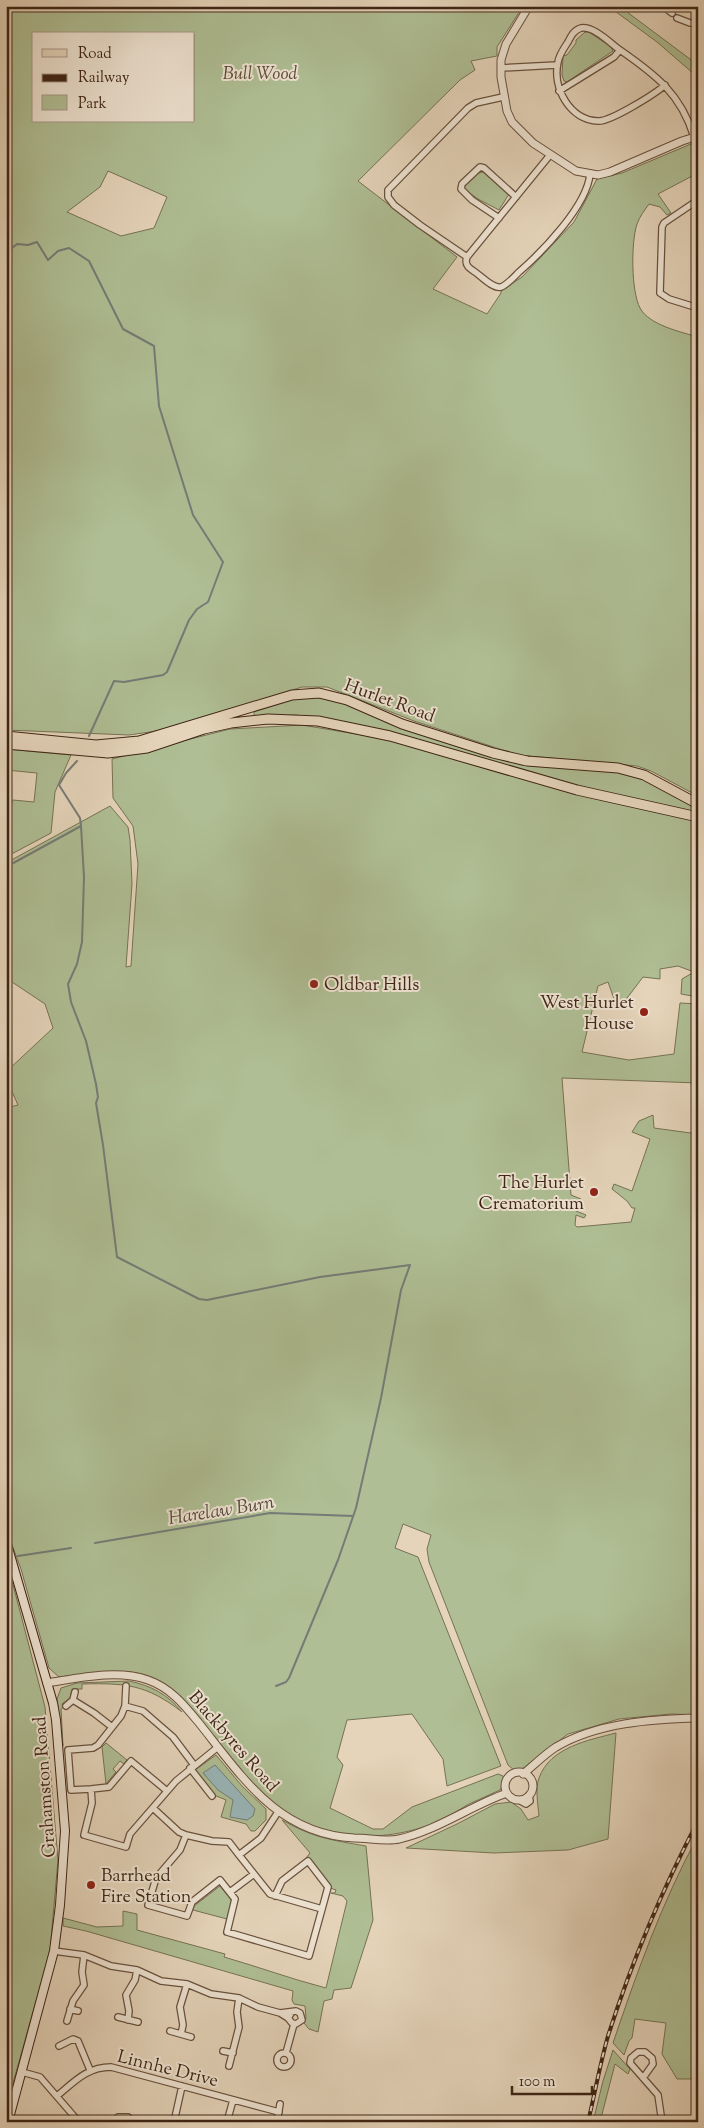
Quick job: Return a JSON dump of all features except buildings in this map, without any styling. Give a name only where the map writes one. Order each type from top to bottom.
[{"type":"main road","name":"Hurlet Road","points":[[6,736],[96,745],[139,741],[292,695],[319,693],[347,700],[402,724],[493,753],[527,761],[618,768],[644,775],[698,804]]},
{"type":"main road","name":"Hurlet Road","points":[[6,744],[108,754],[147,748],[231,723],[268,719],[318,721],[390,736],[568,788],[698,817]]},
{"type":"main road","name":"Grahamston Road","points":[[6,1541],[56,1720],[65,1831],[65,1851],[54,1951],[8,2122]]},
{"type":"street","points":[[529,6],[506,44],[501,68],[503,97],[512,122],[527,138],[576,171],[590,174],[610,172],[696,136],[685,112],[673,93],[665,85],[592,31],[581,28],[575,31],[561,52],[558,63],[560,91],[566,103],[575,111],[590,120],[603,121],[650,96],[665,85]]},
{"type":"street","points":[[663,6],[675,16],[690,23],[698,23]]},
{"type":"street","points":[[560,91],[614,57],[620,50]]},
{"type":"street","points":[[501,68],[558,63]]},
{"type":"street","points":[[467,257],[420,225],[394,204],[388,197],[388,190],[468,108],[476,103],[503,97]]},
{"type":"street","points":[[550,155],[467,257],[466,263],[468,268],[495,286],[502,286],[530,263],[559,231],[588,187],[590,174]]},
{"type":"street","points":[[499,218],[472,200],[462,189],[462,184],[480,167],[484,168],[516,197]]},
{"type":"street","points":[[698,200],[672,217],[662,227],[659,283],[662,296],[698,308]]},
{"type":"street","name":"Blackbyres Road","points":[[47,1683],[121,1675],[147,1679],[161,1686],[179,1699],[252,1788],[278,1812],[296,1823],[328,1835],[398,1840],[438,1827],[486,1800],[507,1793]]},
{"type":"street","points":[[126,1686],[125,1706],[121,1716],[98,1745],[93,1748],[68,1750],[71,1790],[108,1787],[131,1761],[167,1791]]},
{"type":"street","points":[[66,1706],[73,1700],[75,1692]]},
{"type":"street","points":[[73,1700],[112,1727]]},
{"type":"street","points":[[125,1706],[143,1711],[173,1737],[212,1796]]},
{"type":"street","points":[[523,1774],[532,1783],[529,1795],[520,1800],[513,1799],[507,1793],[505,1784],[507,1779],[514,1774],[523,1774],[556,1748],[582,1736],[634,1723],[668,1718],[698,1718]]},
{"type":"street","points":[[91,1789],[92,1803],[84,1835],[126,1847],[130,1834],[167,1791],[192,1767],[218,1747]]},
{"type":"street","points":[[153,1808],[179,1832],[212,1841],[228,1842],[269,1893],[322,1909]]},
{"type":"street","points":[[239,1855],[261,1838],[278,1812]]},
{"type":"street","points":[[186,1835],[180,1850],[156,1878],[148,1905],[187,1916],[192,1902],[220,1880],[230,1892],[235,1903],[227,1932],[309,1956],[328,1887],[308,1861],[282,1881],[275,1896]]},
{"type":"street","points":[[230,1892],[254,1874]]},
{"type":"street","points":[[54,1951],[84,1955],[111,1966],[137,1970],[161,1981],[187,1984],[211,1994],[238,1998],[258,2007],[280,2013],[294,2012],[302,2015],[302,2020],[294,2024]]},
{"type":"street","points":[[67,2021],[75,1997],[84,1985],[82,1972],[84,1955]]},
{"type":"street","points":[[128,2020],[129,2011],[126,1995],[135,1980],[137,1970]]},
{"type":"street","points":[[180,2034],[183,2025],[180,2007],[187,1984]]},
{"type":"street","points":[[229,2066],[239,2027],[238,1998]]},
{"type":"street","points":[[70,2008],[78,2010]]},
{"type":"street","points":[[294,2012],[290,2022],[294,2024]]},
{"type":"street","points":[[118,2017],[138,2022]]},
{"type":"street","points":[[286,2053],[294,2024]]},
{"type":"street","points":[[170,2031],[191,2037]]},
{"type":"street","points":[[59,2046],[73,2039],[78,2041],[90,2070]]},
{"type":"street","points":[[223,2051],[232,2053]]},
{"type":"street","points":[[643,2078],[653,2064],[652,2058],[645,2052],[638,2052],[631,2058],[630,2063],[643,2078],[658,2095],[662,2122]]},
{"type":"street","name":"Linnhe Drive","points":[[57,2096],[90,2070],[111,2068],[279,2112]]},
{"type":"street","points":[[22,2072],[40,2077],[79,2122]]},
{"type":"street","points":[[174,2122],[182,2086]]},
{"type":"street","points":[[227,2122],[233,2100]]},
{"type":"street","points":[[277,2122],[280,2104]]},
{"type":"street","points":[[113,2122],[118,2117],[128,2116]]},
{"type":"green space","name":"Bull Wood","points":[[6,6],[523,6],[497,47],[497,56],[471,61],[475,70],[460,80],[358,181],[457,257],[433,289],[487,314],[501,291],[522,277],[574,222],[597,179],[622,173],[698,141],[698,173],[658,194],[671,213],[667,215],[660,207],[649,204],[639,218],[635,232],[633,266],[637,300],[644,314],[666,327],[698,337],[698,796],[651,771],[637,766],[518,755],[414,721],[327,687],[302,687],[163,730],[129,735],[6,730]],"holes":[[[108,171],[167,197],[154,228],[121,236],[67,212],[100,187]]]},
{"type":"green space","points":[[608,6],[619,6],[698,65],[698,80],[694,74],[657,42]]},
{"type":"green space","points":[[585,32],[589,32],[611,47],[613,51],[567,82],[564,81],[562,75],[563,56],[567,55],[576,43],[576,40]]},
{"type":"green space","points":[[483,172],[509,194],[499,210],[464,189],[471,178]]},
{"type":"green space","points":[[298,698],[330,699],[478,752],[521,765],[613,770],[644,778],[698,809],[698,814],[607,793],[351,723],[296,715],[254,717],[254,711]]},
{"type":"green space","points":[[302,725],[386,739],[512,776],[698,820],[698,997],[681,994],[682,979],[694,972],[678,966],[660,969],[660,979],[643,977],[618,1010],[608,982],[598,986],[582,1052],[629,1060],[674,1054],[680,1003],[698,1004],[698,1083],[562,1078],[571,1195],[581,1199],[576,1211],[586,1215],[584,1218],[576,1215],[575,1225],[577,1227],[631,1222],[635,1208],[632,1208],[627,1201],[612,1189],[614,1184],[632,1191],[650,1139],[632,1132],[639,1121],[653,1115],[654,1128],[698,1134],[698,1715],[671,1714],[619,1719],[568,1734],[522,1769],[514,1770],[508,1765],[429,1562],[427,1549],[431,1535],[403,1524],[395,1548],[418,1557],[501,1766],[447,1786],[443,1759],[412,1714],[347,1720],[337,1757],[343,1765],[330,1808],[373,1829],[383,1829],[412,1807],[498,1774],[503,1776],[504,1782],[500,1790],[440,1820],[394,1834],[371,1836],[327,1831],[306,1824],[286,1814],[268,1801],[250,1783],[185,1701],[176,1692],[156,1679],[133,1672],[121,1671],[59,1677],[49,1668],[21,1569],[6,1529],[6,1108],[18,1105],[6,1078],[6,1072],[53,1028],[45,1004],[6,978],[6,863],[110,806],[128,827],[130,840],[132,884],[126,967],[131,966],[138,864],[133,826],[113,798],[112,759],[230,729]]},
{"type":"green space","points":[[6,749],[71,755],[55,792],[51,833],[6,857],[6,826],[13,800],[34,802],[37,773],[6,770]]},
{"type":"green space","points":[[6,1558],[45,1707],[58,1860],[50,1951],[6,2108]]},
{"type":"green space","points":[[129,1681],[145,1685],[158,1692],[171,1700],[182,1712],[157,1696],[135,1687],[111,1684],[82,1684],[82,1689],[72,1689],[70,1698],[62,1704],[64,1707],[61,1709],[63,1746],[57,1699],[61,1688],[77,1683]]},
{"type":"green space","points":[[616,1733],[608,1839],[568,1850],[494,1853],[406,1848],[495,1804],[511,1802],[521,1809],[528,1820],[539,1816],[537,1787],[544,1767],[561,1752],[572,1746]]},
{"type":"green space","points":[[106,1743],[127,1760],[124,1764],[120,1761],[113,1769],[116,1772],[106,1784],[102,1747]]},
{"type":"green space","points":[[216,1755],[242,1786],[266,1809],[266,1820],[255,1831],[251,1831],[246,1824],[221,1817],[226,1800],[214,1795],[195,1770]]},
{"type":"green space","points":[[282,1820],[323,1838],[366,1846],[373,1920],[351,1988],[334,1990],[332,1999],[324,2001],[318,2032],[309,2029],[304,2023],[306,2018],[305,2006],[294,2004],[292,2000],[293,1991],[63,1926],[63,1918],[97,1927],[123,1926],[123,1911],[137,1914],[137,1930],[225,1954],[224,1957],[326,1988],[347,1901],[343,1896],[331,1893],[335,1893],[336,1890],[330,1888],[331,1886],[309,1858],[306,1858],[310,1853]]},
{"type":"green space","points":[[698,1836],[698,2079],[677,2079],[662,2054],[666,2023],[635,2019],[632,2038],[624,2055],[613,2043],[651,1938],[673,1886]]},
{"type":"green space","points":[[220,1886],[232,1901],[227,1919],[193,1910],[194,1906]]},
{"type":"green space","points":[[613,2050],[630,2069],[628,2074],[615,2064],[600,2122],[593,2122],[603,2081]]},
{"type":"water","points":[[215,1765],[255,1809],[253,1816],[247,1820],[230,1817],[233,1800],[218,1790],[203,1773]]},
{"type":"waterway","points":[[6,253],[17,244],[28,245],[37,242],[48,260],[58,251],[69,248],[89,261],[123,329],[154,346],[159,406],[193,515],[223,562],[208,602],[197,609],[189,620],[167,672],[163,675],[124,682],[114,681],[89,736]]},
{"type":"waterway","points":[[6,867],[81,826],[80,818],[59,785],[66,773],[77,761]]},
{"type":"waterway","points":[[81,826],[84,877],[82,942],[77,964],[68,984],[71,1002],[86,1041],[96,1084],[98,1097],[96,1103],[117,1257],[199,1299],[207,1300],[320,1277],[410,1265],[401,1290],[381,1398],[356,1508],[338,1560],[289,1678],[286,1682],[276,1686]]},
{"type":"waterway","name":"Harelaw Burn","points":[[95,1543],[270,1513],[353,1516]]},
{"type":"waterway","points":[[18,1556],[71,1548]]},
{"type":"railway","points":[[588,2122],[602,2057],[627,1980],[672,1873],[698,1821]]},
{"type":"place","name":"Oldbar Hills","points":[[314,984]]},
{"type":"place","name":"West Hurlet House","points":[[644,1012]]},
{"type":"place","name":"The Hurlet Crematorium","points":[[594,1192]]},
{"type":"place","name":"Barrhead Fire Station","points":[[91,1885]]}]
